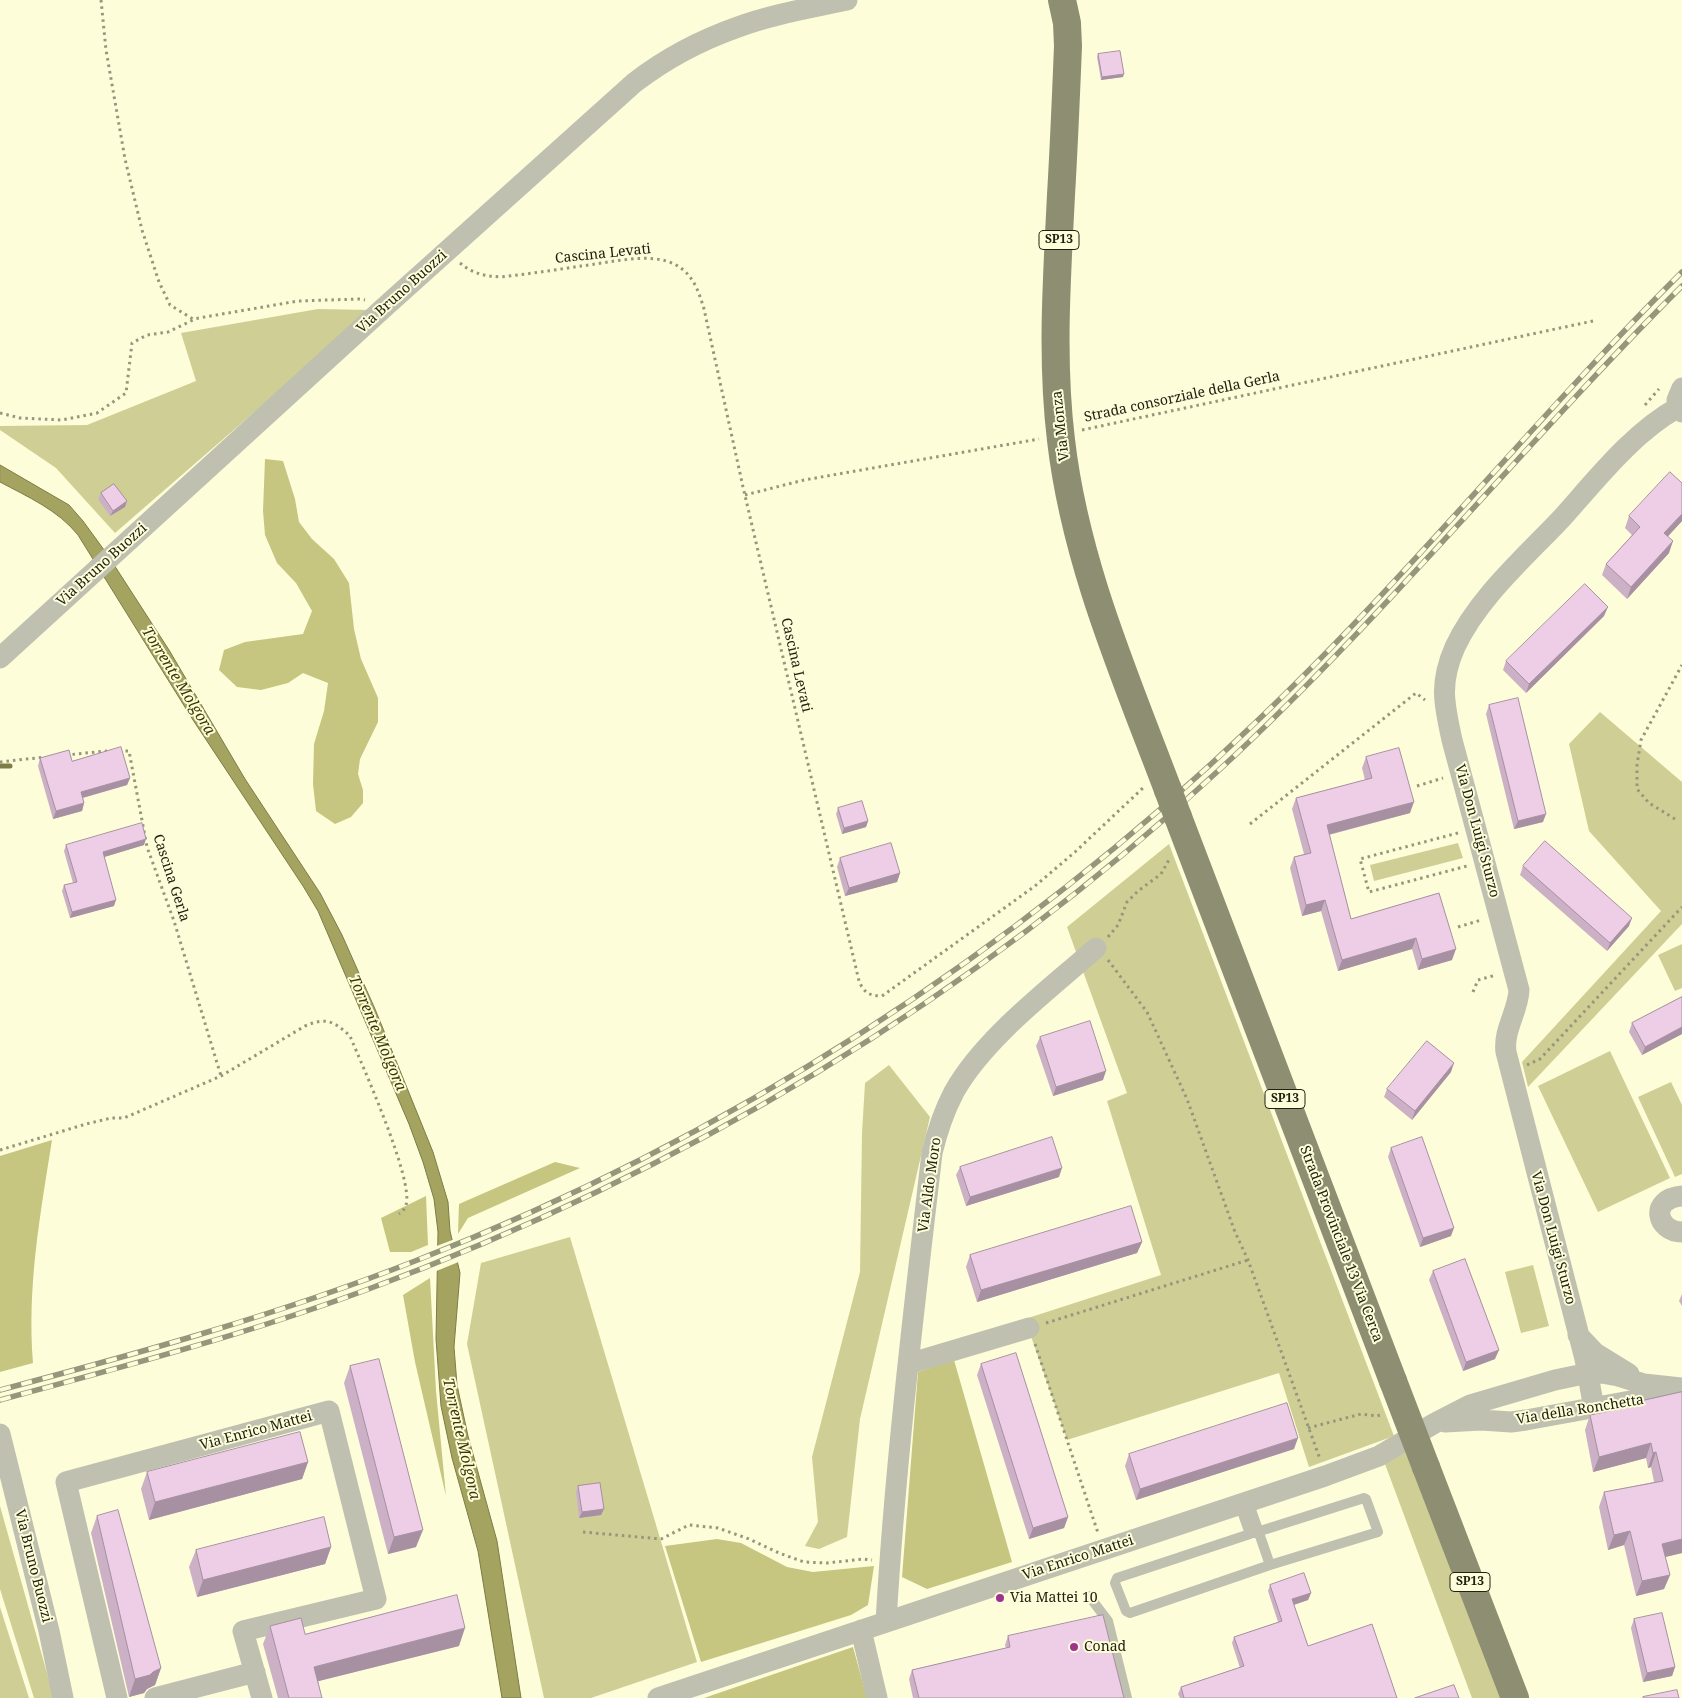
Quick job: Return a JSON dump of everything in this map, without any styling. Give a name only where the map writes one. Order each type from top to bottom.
[{"type":"main road","name":"Via Monza","points":[[1062,0],[1067,23],[1068,46],[1055,340],[1060,435],[1071,502],[1087,566],[1156,788]]},
{"type":"main road","name":"Via Monza","points":[[1068,46],[1074,17],[1082,0]]},
{"type":"main road","name":"Strada Provinciale 13 Via Cerca","points":[[1156,788],[1178,817],[1515,1698]]},
{"type":"street","name":"Via Bruno Buozzi","points":[[0,658],[628,87],[649,72],[689,49],[740,26],[847,0]]},
{"type":"street","name":"Via Don Luigi Sturzo","points":[[1594,1408],[1588,1374],[1510,1073],[1506,1040],[1509,1025],[1517,1006],[1519,990],[1452,740],[1444,700],[1444,685],[1455,648],[1471,618],[1494,590],[1642,432],[1681,403]]},
{"type":"street","name":"Via Aldo Moro","points":[[886,1622],[908,1364],[932,1153],[936,1136],[950,1100],[972,1064],[1008,1027],[1096,948]]},
{"type":"street","points":[[1682,1196],[1666,1200],[1660,1210],[1660,1215],[1668,1228],[1682,1232]]},
{"type":"street","points":[[908,1364],[1029,1328]]},
{"type":"street","name":"Via Don Luigi Sturzo","points":[[1578,1335],[1595,1353],[1644,1384]]},
{"type":"street","name":"Via della Ronchetta","points":[[1435,1423],[1470,1405],[1485,1400],[1556,1380],[1588,1374],[1613,1375],[1644,1384],[1682,1389]]},
{"type":"street","name":"Via della Ronchetta","points":[[1435,1423],[1481,1420],[1510,1422],[1658,1397],[1682,1389]]},
{"type":"street","name":"Via Enrico Mattei","points":[[117,1698],[66,1482],[329,1411],[376,1599],[243,1632],[262,1698]]},
{"type":"street","name":"Via Enrico Mattei","points":[[658,1698],[1325,1476],[1378,1456],[1435,1423]]},
{"type":"street","name":"Via Bruno Buozzi","points":[[0,1434],[49,1631],[63,1698]]},
{"type":"street","points":[[861,1630],[877,1698]]},
{"type":"street","points":[[155,1698],[255,1672]]},
{"type":"lane","points":[[1364,1498],[1378,1532],[1270,1565],[1130,1613],[1126,1611],[1115,1583],[1117,1578],[1254,1532],[1364,1498]]},
{"type":"lane","points":[[1244,1503],[1254,1532],[1270,1565]]},
{"type":"lane","points":[[1089,1596],[1108,1621],[1127,1698]]},
{"type":"path","points":[[101,0],[106,50],[125,159],[142,230],[159,282],[170,304],[193,319]]},
{"type":"path","name":"Cascina Levati","points":[[450,250],[468,270],[482,276],[501,277],[640,259],[666,261],[681,268],[694,283],[700,294],[704,309],[745,495],[860,981],[862,989],[868,994],[882,996],[1035,886],[1075,852],[1123,806],[1156,788]]},
{"type":"path","points":[[0,413],[20,418],[62,420],[97,413],[126,393],[132,343],[147,335],[168,332],[193,319],[298,301],[358,299],[388,304]]},
{"type":"path","name":"Strada consorziale della Gerla","points":[[745,495],[804,480],[1060,435],[1593,321]]},
{"type":"path","points":[[1675,819],[1649,803],[1638,788],[1637,765],[1641,740],[1682,665]]},
{"type":"path","points":[[1250,824],[1416,694],[1425,701]]},
{"type":"path","name":"Cascina Gerla","points":[[65,755],[112,750],[129,751],[147,847],[174,921],[221,1076]]},
{"type":"path","points":[[0,762],[46,757]]},
{"type":"path","points":[[1417,786],[1443,778]]},
{"type":"path","points":[[1458,833],[1360,859],[1369,892],[1467,866]]},
{"type":"path","points":[[1167,864],[1161,874],[1135,893],[1125,907],[1116,929],[1096,948],[1110,962],[1147,1012],[1186,1099],[1235,1232],[1248,1260],[1325,1476]]},
{"type":"path","points":[[1510,1073],[1540,1059],[1682,908]]},
{"type":"path","points":[[1458,927],[1482,920]]},
{"type":"path","points":[[1473,992],[1478,980],[1497,975]]},
{"type":"path","points":[[0,1150],[86,1124],[111,1118],[124,1118],[221,1076],[305,1026],[322,1021],[331,1021],[350,1036],[401,1165],[407,1196],[406,1207],[399,1214]]},
{"type":"path","points":[[1104,1550],[1029,1328],[1248,1260]]},
{"type":"path","points":[[1308,1428],[1361,1414]]},
{"type":"path","points":[[583,1532],[660,1539],[689,1525],[718,1528],[749,1538],[779,1553],[804,1562],[827,1564],[863,1559],[877,1561],[889,1574]]},
{"type":"green space","points":[[318,309],[372,310],[115,533],[56,468],[0,430],[0,426],[87,425],[196,381],[181,333]]},
{"type":"green space","points":[[1600,712],[1682,782],[1682,924],[1528,1087],[1522,1062],[1661,911],[1589,831],[1569,744]]},
{"type":"green space","points":[[1458,843],[1463,858],[1374,881],[1370,865]]},
{"type":"green space","points":[[1169,844],[1394,1436],[1309,1467],[1279,1373],[1067,1440],[1025,1319],[1161,1275],[1107,1101],[1127,1093],[1067,927]]},
{"type":"green space","points":[[1682,944],[1682,988],[1675,991],[1658,955]]},
{"type":"green space","points":[[1610,1051],[1670,1178],[1598,1212],[1538,1086]]},
{"type":"green space","points":[[889,1065],[930,1117],[860,1419],[847,1537],[819,1549],[805,1546],[818,1522],[812,1457],[860,1272],[862,1133],[865,1083]]},
{"type":"green space","points":[[1671,1082],[1682,1105],[1682,1174],[1675,1177],[1638,1097]]},
{"type":"green space","points":[[570,1237],[697,1662],[591,1698],[544,1698],[467,1344],[481,1263]]},
{"type":"green space","points":[[1533,1265],[1549,1326],[1521,1333],[1505,1272]]},
{"type":"green space","points":[[1406,1452],[1503,1698],[1472,1698],[1385,1464]]},
{"type":"green space","points":[[0,1506],[54,1698],[34,1698],[0,1589]]},
{"type":"green space","points":[[0,1607],[29,1698],[0,1698]]},
{"type":"shaded area","points":[[265,459],[283,461],[295,499],[299,522],[312,539],[334,559],[349,583],[354,629],[361,659],[378,698],[378,722],[360,759],[358,774],[363,790],[363,803],[351,817],[335,824],[316,811],[313,784],[314,744],[324,711],[328,683],[303,673],[288,683],[261,690],[237,687],[219,670],[224,650],[245,642],[303,634],[312,611],[296,583],[277,563],[265,535],[263,511]]},
{"type":"shaded area","points":[[52,1140],[39,1224],[33,1279],[33,1363],[0,1372],[0,1156]]},
{"type":"shaded area","points":[[555,1162],[580,1168],[468,1218],[458,1234],[459,1204]]},
{"type":"shaded area","points":[[426,1196],[428,1245],[411,1252],[390,1252],[381,1218]]},
{"type":"shaded area","points":[[430,1278],[436,1391],[446,1496],[415,1362],[403,1295]]},
{"type":"shaded area","points":[[954,1360],[1012,1562],[927,1589],[902,1577],[918,1372]]},
{"type":"shaded area","points":[[717,1539],[741,1543],[787,1567],[813,1572],[874,1566],[868,1605],[851,1615],[701,1662],[665,1546]]},
{"type":"shaded area","points":[[853,1647],[867,1698],[704,1698]]},
{"type":"water","name":"Torrente Molgora","points":[[0,465],[69,505],[107,554],[169,650],[245,779],[320,893],[342,935],[375,1009],[433,1152],[448,1202],[450,1231],[460,1273],[454,1347],[457,1385],[468,1436],[497,1541],[521,1698],[502,1698],[478,1551],[452,1458],[441,1406],[436,1339],[438,1232],[434,1199],[409,1124],[318,911],[303,886],[193,720],[78,535],[52,511],[0,482]]},
{"type":"pier","points":[[455,1239],[461,1261],[434,1272],[434,1247]]},
{"type":"building","points":[[1120,51],[1124,74],[1102,77],[1098,54]]},
{"type":"building","points":[[1670,472],[1682,483],[1682,514],[1664,533],[1673,541],[1631,587],[1606,564],[1640,527],[1629,516]]},
{"type":"building","points":[[114,484],[127,501],[113,511],[101,493]]},
{"type":"building","points":[[1585,584],[1608,607],[1529,684],[1506,661]]},
{"type":"building","points":[[1518,698],[1546,814],[1518,821],[1489,705]]},
{"type":"building","points":[[121,747],[130,778],[81,792],[84,803],[56,811],[40,758],[69,750],[72,761]]},
{"type":"building","points":[[1399,748],[1414,802],[1327,825],[1351,919],[1439,893],[1456,949],[1422,959],[1416,938],[1342,960],[1325,900],[1306,905],[1294,857],[1311,853],[1296,798],[1372,778],[1366,757]]},
{"type":"building","points":[[862,801],[868,821],[844,828],[838,808]]},
{"type":"building","points":[[142,823],[146,839],[103,852],[116,900],[72,912],[64,885],[77,882],[66,845]]},
{"type":"building","points":[[1545,841],[1632,918],[1610,943],[1523,866]]},
{"type":"building","points":[[891,843],[900,873],[849,888],[840,858]]},
{"type":"building","points":[[1682,997],[1682,1027],[1645,1047],[1632,1023]]},
{"type":"building","points":[[1090,1021],[1106,1071],[1056,1087],[1040,1037]]},
{"type":"building","points":[[1427,1041],[1454,1063],[1415,1111],[1387,1089]]},
{"type":"building","points":[[1052,1137],[1062,1168],[970,1197],[960,1167]]},
{"type":"building","points":[[1422,1137],[1454,1228],[1423,1238],[1391,1148]]},
{"type":"building","points":[[1131,1206],[1142,1242],[981,1290],[970,1255]]},
{"type":"building","points":[[1465,1259],[1499,1350],[1466,1362],[1433,1271]]},
{"type":"building","points":[[1016,1353],[1068,1517],[1033,1528],[981,1364]]},
{"type":"building","points":[[379,1359],[423,1530],[394,1537],[350,1366]]},
{"type":"building","points":[[1682,1392],[1682,1539],[1662,1544],[1670,1575],[1642,1581],[1630,1531],[1614,1535],[1604,1492],[1663,1481],[1656,1452],[1653,1453],[1651,1443],[1599,1457],[1590,1415],[1643,1404],[1642,1401]]},
{"type":"building","points":[[1287,1403],[1298,1438],[1140,1489],[1129,1454]]},
{"type":"building","points":[[300,1432],[308,1462],[155,1502],[147,1472]]},
{"type":"building","points":[[600,1483],[604,1509],[582,1512],[578,1486]]},
{"type":"building","points":[[118,1510],[161,1668],[150,1675],[135,1679],[97,1516]]},
{"type":"building","points":[[324,1517],[331,1547],[203,1580],[196,1550]]},
{"type":"building","points":[[1304,1573],[1311,1593],[1292,1599],[1308,1646],[1372,1624],[1397,1698],[1184,1698],[1181,1687],[1244,1666],[1234,1637],[1282,1621],[1270,1585]]},
{"type":"building","points":[[457,1595],[465,1628],[314,1667],[322,1698],[289,1698],[270,1626],[301,1618],[305,1634]]},
{"type":"building","points":[[1662,1613],[1675,1667],[1647,1673],[1634,1619]]},
{"type":"building","points":[[1103,1615],[1124,1698],[919,1698],[912,1670],[1010,1647],[1008,1636]]},
{"type":"building","points":[[1454,1685],[1459,1698],[1415,1698]]},
{"type":"building","points":[[1677,1690],[1679,1698],[1643,1698],[1643,1697]]},
{"type":"waterway","points":[[0,766],[10,766]]},
{"type":"railway","points":[[0,1390],[209,1332],[313,1298],[415,1261],[531,1212],[644,1158],[754,1098],[861,1033],[965,963],[1066,887],[1162,807],[1255,723],[1364,613],[1574,384],[1682,272]]},
{"type":"railway","points":[[0,1400],[276,1321],[366,1290],[482,1244],[597,1192],[709,1135],[818,1072],[923,1004],[1026,932],[1124,854],[1218,771],[1338,653],[1623,346],[1682,286]]},
{"type":"place","name":"Via Mattei 10","points":[[1000,1598]]},
{"type":"place","name":"Conad","points":[[1074,1647]]}]
